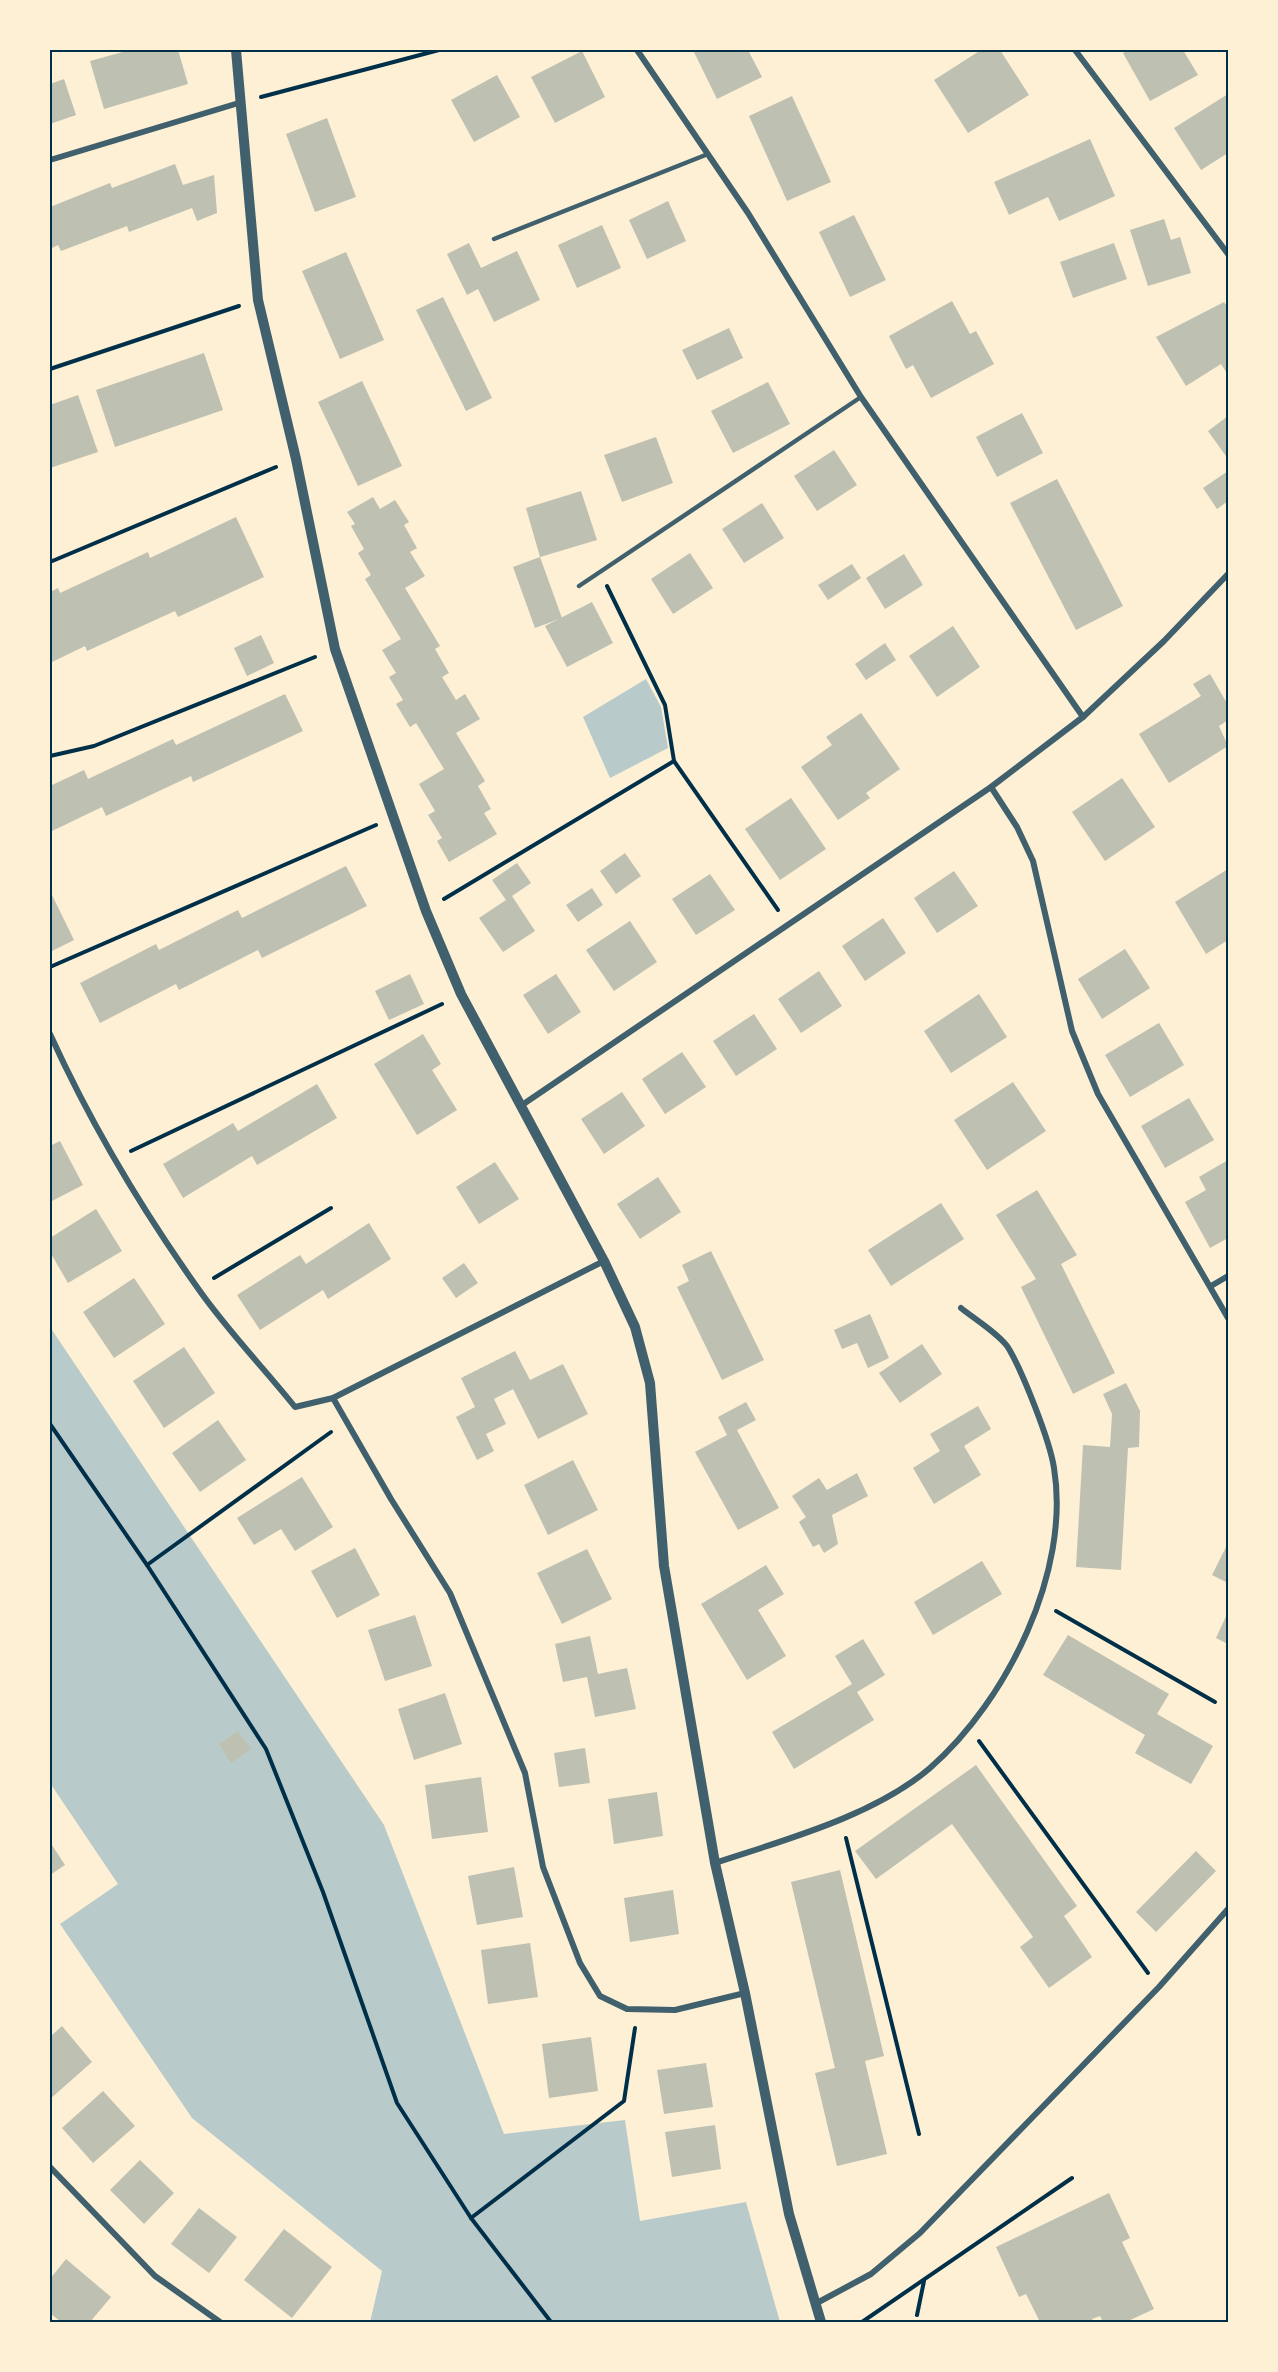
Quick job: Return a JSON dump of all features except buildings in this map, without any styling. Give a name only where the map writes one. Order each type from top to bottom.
[{"type":"street","points":[[236,50],[243,102],[258,300],[296,459],[335,648],[426,910],[461,994],[604,1261],[635,1327],[650,1383],[664,1566],[715,1863],[745,1993],[789,2214],[821,2322]]},
{"type":"street","points":[[637,50],[748,213],[861,397],[1083,717]]},
{"type":"street","points":[[1075,50],[1228,254]]},
{"type":"street","points":[[50,160],[243,102]]},
{"type":"street","points":[[522,1105],[991,787],[1083,717],[1164,641],[1228,574]]},
{"type":"street","points":[[991,787],[1017,827],[1033,861],[1063,998],[1084,1065],[1098,1094],[1228,1318]]},
{"type":"street","points":[[50,1034],[67,1072],[115,1159],[197,1288],[295,1407],[333,1398],[604,1261]]},
{"type":"street","points":[[1211,1286],[1228,1276]]},
{"type":"street","points":[[715,1863],[842,1820],[929,1769],[970,1729],[1017,1656],[1040,1601],[1056,1523],[1054,1468],[1033,1404],[1009,1347],[961,1308]]},
{"type":"street","points":[[333,1398],[391,1499],[450,1593],[525,1773],[543,1868],[580,1963],[600,1996],[627,2009],[675,2010],[745,1993]]},
{"type":"street","points":[[814,2304],[871,2274],[920,2233],[1159,1987],[1228,1909]]},
{"type":"street","points":[[50,2167],[155,2276],[220,2322]]},
{"type":"lane","points":[[494,239],[708,154]]},
{"type":"lane","points":[[579,586],[861,397]]},
{"type":"path","points":[[243,102],[439,50]]},
{"type":"path","points":[[50,369],[258,300]]},
{"type":"path","points":[[50,562],[296,459]]},
{"type":"path","points":[[600,572],[665,705],[674,761],[788,926]]},
{"type":"path","points":[[50,756],[94,746],[335,648]]},
{"type":"path","points":[[426,910],[674,761]]},
{"type":"path","points":[[50,967],[395,817]]},
{"type":"path","points":[[115,1159],[461,994]]},
{"type":"path","points":[[226,1271],[331,1208]]},
{"type":"path","points":[[147,1565],[346,1420]]},
{"type":"path","points":[[50,1424],[147,1565],[266,1749],[323,1892],[397,2103],[471,2218],[551,2322]]},
{"type":"path","points":[[1040,1601],[1215,1702]]},
{"type":"path","points":[[970,1729],[1143,1966]]},
{"type":"path","points":[[842,1820],[919,2134]]},
{"type":"path","points":[[471,2218],[624,2101],[637,2009]]},
{"type":"path","points":[[862,2322],[1072,2178]]},
{"type":"path","points":[[917,2315],[924,2280]]},
{"type":"shaded area","points":[[646,679],[661,707],[668,748],[610,778],[583,717]]},
{"type":"shaded area","points":[[50,1327],[384,1825],[504,2134],[625,2120],[640,2221],[746,2202],[780,2322],[370,2322],[382,2271],[192,2118],[60,1924],[118,1884],[50,1783]]}]
